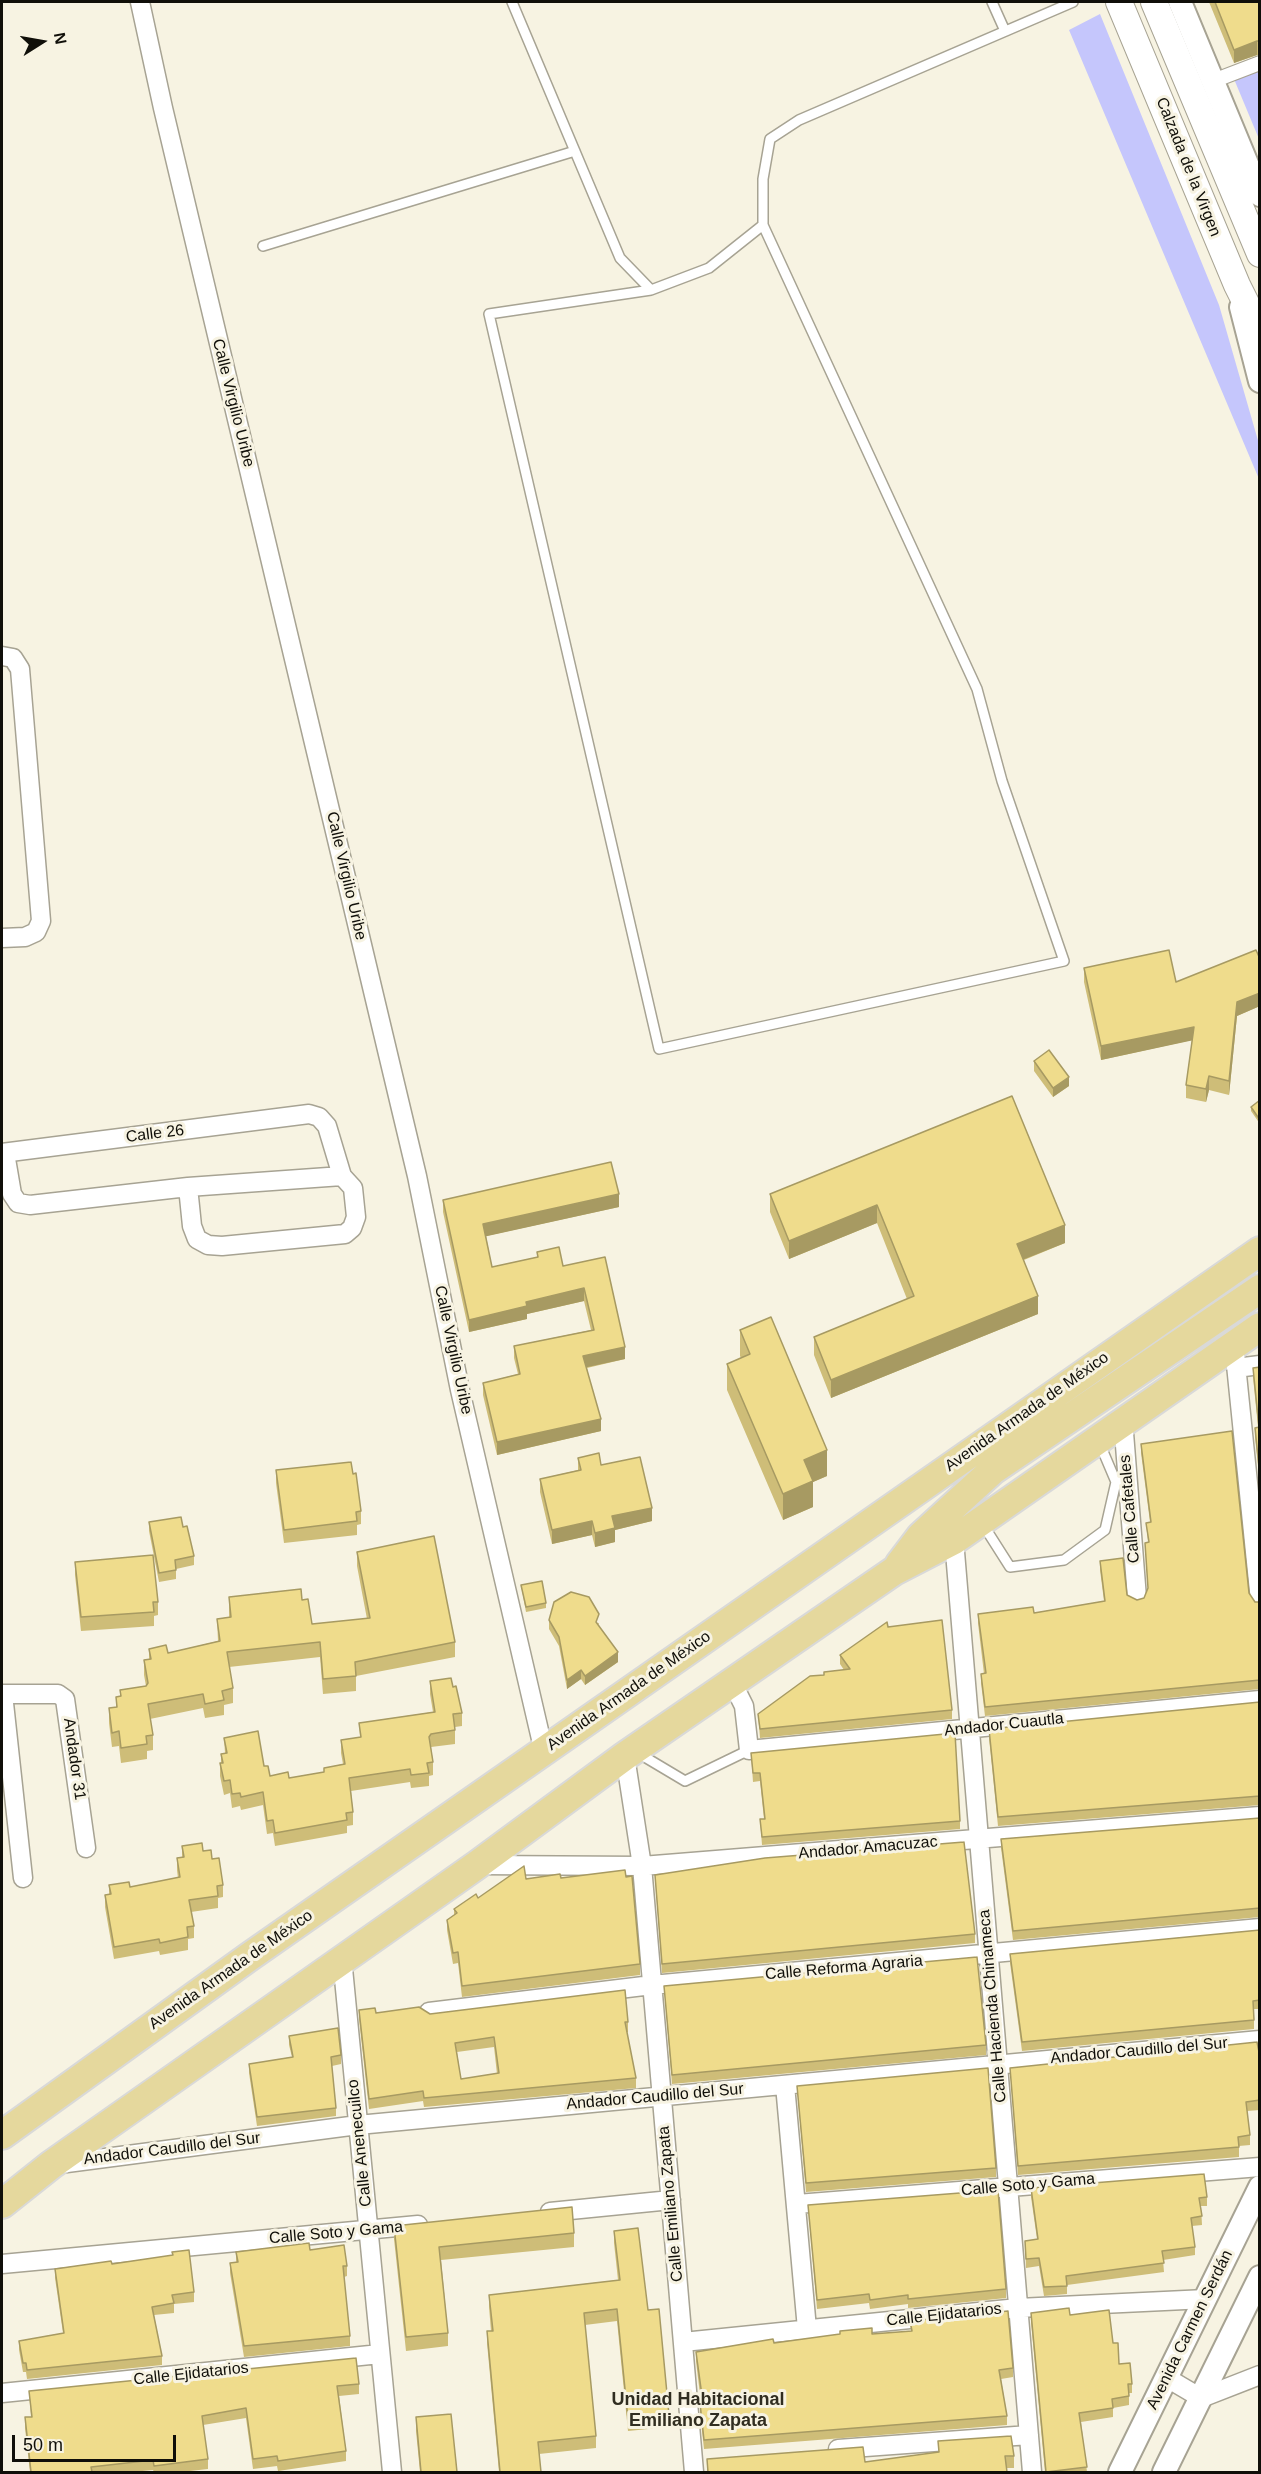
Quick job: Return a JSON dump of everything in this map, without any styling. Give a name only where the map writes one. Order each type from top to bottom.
[{"type":"main road","name":"Calzada de la Virgen","points":[[1119,2],[1237,285],[1260,331]]},
{"type":"main road","name":"Calzada de la Virgen","points":[[1155,2],[1260,254]]},
{"type":"main road","name":"Avenida Armada de México","points":[[2,2135],[249,1958],[1260,1251]]},
{"type":"main road","points":[[894,1571],[921,1536],[993,1470],[1260,1289]]},
{"type":"main road","points":[[2,2204],[51,2165],[630,1753],[894,1571],[954,1540],[1123,1420],[1235,1356],[1260,1327]]},
{"type":"street","name":"Calle Virgilio Uribe","points":[[140,2],[171,142],[417,1176],[460,1390],[544,1752]]},
{"type":"street","points":[[1180,2],[1260,195]]},
{"type":"street","points":[[1213,81],[1260,63]]},
{"type":"street","points":[[1237,285],[1260,381]]},
{"type":"street","points":[[2,656],[13,658],[20,669],[41,921],[36,932],[25,938],[2,938]]},
{"type":"street","name":"Calle 26","points":[[3,1153],[309,1114],[319,1118],[327,1126],[342,1176]]},
{"type":"street","points":[[3,1153],[12,1194],[18,1203],[188,1187],[342,1176],[353,1188],[356,1217],[352,1227],[345,1234],[222,1246],[208,1245],[197,1239],[192,1226],[188,1187]]},
{"type":"street","points":[[1259,1590],[1253,1474],[1235,1356],[1260,1365]]},
{"type":"street","name":"Calle Cafetales","points":[[1123,1420],[1137,1598]]},
{"type":"street","name":"Calle Hacienda Chinameca","points":[[954,1540],[1032,2472]]},
{"type":"street","points":[[732,1682],[744,1706],[749,1750]]},
{"type":"street","points":[[2,1694],[23,1878]]},
{"type":"street","name":"Andador 31","points":[[2,1694],[58,1694],[65,1699],[86,1848]]},
{"type":"street","name":"Andador Cuautla","points":[[749,1750],[1260,1700]]},
{"type":"street","name":"Calle Emiliano Zapata","points":[[630,1753],[642,1866],[694,2467]]},
{"type":"street","name":"Andador Amacuzac","points":[[477,1864],[642,1866],[1260,1816]]},
{"type":"street","name":"Calle Reforma Agraria","points":[[429,2012],[652,1985],[1260,1928]]},
{"type":"street","name":"Calle Anenecuilco","points":[[342,1958],[392,2472]]},
{"type":"street","name":"Andador Caudillo del Sur","points":[[51,2165],[358,2125],[1260,2040]]},
{"type":"street","points":[[785,2085],[807,2329]]},
{"type":"street","name":"Calle Soto y Gama","points":[[797,2204],[1260,2167]]},
{"type":"street","name":"Avenida Carmen Serdán","points":[[1120,2472],[1260,2187]]},
{"type":"street","points":[[531,2214],[671,2200]]},
{"type":"street","name":"Calle Soto y Gama","points":[[2,2264],[438,2223]]},
{"type":"street","points":[[1164,2472],[1260,2277]]},
{"type":"street","name":"Calle Ejidatarios","points":[[683,2342],[1018,2308],[1206,2299]]},
{"type":"street","name":"Calle Ejidatarios","points":[[2,2393],[380,2354]]},
{"type":"street","points":[[1201,2398],[1260,2375]]},
{"type":"street","points":[[1167,2378],[1201,2398]]},
{"type":"street","points":[[820,2451],[1029,2434]]},
{"type":"street","points":[[694,2467],[716,2459]]},
{"type":"lane","points":[[512,2],[620,258],[651,290]]},
{"type":"lane","points":[[992,2],[1005,31]]},
{"type":"lane","points":[[763,225],[709,268],[651,290],[489,314],[659,1049],[1064,961],[1002,781],[977,689],[763,225],[763,179],[770,139],[799,120],[1073,2]]},
{"type":"lane","points":[[263,246],[575,152]]},
{"type":"lane","points":[[980,1521],[1010,1568],[1064,1560],[1105,1530],[1116,1482],[1098,1439]]},
{"type":"lane","name":"Andador Cuautla","points":[[630,1753],[685,1781],[749,1750]]},
{"type":"shaded area","points":[[1100,14],[1219,305],[1259,444],[1259,479],[1069,30]]},
{"type":"shaded area","points":[[1259,69],[1259,139],[1234,79]]},
{"type":"building","points":[[1215,2],[1260,2],[1260,41],[1234,50]]},
{"type":"building","points":[[1169,950],[1176,982],[1256,950],[1260,959],[1260,993],[1237,1002],[1229,1081],[1209,1076],[1206,1089],[1186,1085],[1194,1027],[1101,1046],[1084,968]]},
{"type":"building","points":[[1049,1050],[1069,1077],[1053,1088],[1034,1061]]},
{"type":"building","points":[[1012,1096],[1065,1225],[1017,1244],[1038,1296],[831,1380],[814,1337],[914,1296],[877,1205],[789,1241],[770,1194]]},
{"type":"building","points":[[1260,1100],[1260,1120],[1251,1107]]},
{"type":"building","points":[[611,1162],[619,1194],[483,1224],[492,1267],[538,1257],[537,1252],[559,1247],[563,1266],[605,1257],[625,1347],[583,1356],[601,1419],[497,1442],[483,1383],[520,1374],[514,1346],[594,1330],[584,1288],[526,1302],[527,1306],[469,1320],[443,1200]]},
{"type":"building","points":[[771,1317],[827,1450],[804,1460],[813,1481],[783,1494],[727,1364],[750,1354],[740,1330]]},
{"type":"building","points":[[1260,1367],[1260,1476],[1255,1428],[1259,1427],[1253,1368]]},
{"type":"building","points":[[1232,1431],[1249,1593],[1255,1602],[1260,1602],[1260,1680],[985,1707],[981,1674],[986,1673],[978,1614],[1033,1607],[1034,1613],[1105,1601],[1100,1561],[1123,1558],[1127,1595],[1137,1600],[1144,1598],[1148,1588],[1145,1543],[1149,1542],[1146,1523],[1151,1522],[1141,1444]]},
{"type":"building","points":[[599,1453],[601,1465],[640,1457],[652,1508],[612,1516],[615,1528],[595,1533],[592,1521],[552,1530],[540,1479],[581,1470],[578,1458]]},
{"type":"building","points":[[351,1462],[353,1474],[356,1473],[361,1511],[356,1512],[357,1521],[284,1530],[276,1470]]},
{"type":"building","points":[[181,1517],[183,1527],[187,1526],[194,1556],[175,1560],[176,1570],[159,1573],[149,1522]]},
{"type":"building","points":[[434,1536],[455,1642],[355,1662],[356,1676],[323,1679],[320,1642],[227,1652],[233,1688],[222,1691],[224,1700],[205,1704],[203,1694],[148,1704],[153,1735],[146,1736],[147,1744],[121,1748],[119,1731],[112,1733],[109,1708],[117,1707],[116,1697],[121,1696],[120,1690],[146,1686],[148,1683],[144,1660],[151,1659],[149,1649],[166,1645],[168,1653],[220,1641],[217,1619],[231,1617],[229,1597],[301,1589],[302,1600],[308,1599],[312,1624],[370,1618],[357,1552]]},
{"type":"building","points":[[153,1555],[158,1602],[153,1602],[154,1612],[81,1617],[75,1562]]},
{"type":"building","points":[[542,1581],[546,1603],[526,1607],[521,1585]]},
{"type":"building","points":[[571,1592],[589,1597],[599,1614],[596,1622],[618,1652],[585,1676],[581,1670],[567,1680],[559,1637],[549,1620],[554,1602]]},
{"type":"building","points":[[942,1620],[952,1710],[760,1729],[758,1714],[810,1676],[850,1669],[840,1655],[887,1622],[888,1627]]},
{"type":"building","points":[[451,1678],[453,1687],[456,1686],[462,1713],[453,1714],[455,1730],[431,1734],[429,1737],[433,1762],[427,1763],[429,1773],[411,1775],[410,1769],[349,1778],[353,1812],[346,1813],[347,1820],[275,1833],[273,1820],[267,1821],[263,1792],[241,1797],[240,1793],[232,1794],[230,1780],[224,1781],[220,1763],[223,1763],[221,1754],[227,1753],[224,1738],[258,1731],[264,1766],[268,1766],[270,1776],[288,1772],[289,1778],[324,1772],[324,1768],[345,1764],[341,1740],[361,1737],[359,1723],[435,1712],[430,1681]]},
{"type":"building","points":[[1260,1702],[1260,1796],[998,1817],[989,1729]]},
{"type":"building","points":[[955,1733],[960,1821],[762,1837],[760,1819],[765,1819],[760,1773],[753,1773],[751,1753]]},
{"type":"building","points":[[1260,1818],[1260,1908],[1013,1931],[1001,1839]]},
{"type":"building","points":[[964,1842],[975,1934],[662,1964],[655,1875],[765,1858]]},
{"type":"building","points":[[202,1843],[203,1851],[211,1850],[212,1859],[219,1858],[223,1885],[217,1886],[218,1896],[189,1900],[194,1926],[187,1927],[188,1937],[160,1943],[159,1939],[114,1947],[105,1895],[111,1894],[109,1885],[129,1882],[130,1887],[180,1877],[177,1858],[184,1857],[182,1846]]},
{"type":"building","points":[[524,1866],[526,1879],[560,1874],[561,1878],[625,1870],[626,1877],[632,1876],[640,1964],[462,1986],[458,1952],[453,1953],[447,1920],[457,1913],[454,1909],[476,1894],[478,1898]]},
{"type":"building","points":[[1260,1930],[1260,2000],[1253,2001],[1254,2020],[1022,2042],[1010,1954]]},
{"type":"building","points":[[977,1957],[986,2045],[672,2075],[664,1986]]},
{"type":"building","points":[[625,1990],[628,2022],[625,2022],[636,2078],[424,2098],[423,2091],[369,2099],[359,2010],[375,2008],[376,2013],[419,2007],[430,2014]],"holes":[[[494,2037],[499,2073],[461,2079],[455,2043]]]},
{"type":"building","points":[[338,2028],[341,2055],[331,2057],[336,2108],[257,2117],[249,2064],[293,2057],[289,2036]]},
{"type":"building","points":[[1257,2042],[1260,2057],[1260,2100],[1246,2102],[1250,2135],[1238,2137],[1239,2147],[1018,2166],[1010,2068]]},
{"type":"building","points":[[988,2068],[996,2168],[806,2183],[797,2086]]},
{"type":"building","points":[[1204,2174],[1207,2197],[1199,2198],[1202,2216],[1191,2218],[1195,2247],[1162,2251],[1164,2263],[1066,2276],[1067,2286],[1044,2287],[1039,2258],[1026,2259],[1025,2241],[1038,2239],[1031,2188]]},
{"type":"building","points":[[998,2190],[1006,2289],[908,2299],[908,2295],[870,2300],[869,2294],[817,2300],[808,2205]]},
{"type":"building","points":[[572,2207],[574,2233],[439,2247],[448,2333],[406,2337],[394,2226]]},
{"type":"building","points":[[638,2228],[648,2310],[659,2309],[669,2415],[628,2419],[617,2309],[584,2313],[596,2436],[538,2442],[541,2472],[500,2472],[487,2331],[493,2331],[489,2295],[620,2280],[614,2231]]},
{"type":"building","points":[[309,2243],[310,2250],[344,2245],[347,2266],[343,2266],[350,2336],[244,2346],[230,2263],[238,2262],[236,2252]]},
{"type":"building","points":[[189,2250],[194,2292],[172,2295],[174,2303],[152,2307],[162,2356],[27,2370],[26,2363],[23,2363],[19,2341],[64,2333],[55,2269],[111,2261],[112,2264],[173,2255],[172,2252]]},
{"type":"building","points":[[1069,2308],[1070,2315],[1109,2310],[1113,2343],[1118,2343],[1119,2364],[1130,2363],[1132,2384],[1128,2384],[1129,2396],[1112,2399],[1113,2408],[1079,2413],[1087,2467],[1046,2472],[1031,2313]]},
{"type":"building","points":[[1008,2311],[1013,2368],[999,2370],[1007,2416],[704,2440],[700,2403],[703,2403],[696,2352],[773,2339],[774,2343],[840,2334],[840,2331],[872,2328],[872,2334],[912,2331],[910,2321]]},
{"type":"building","points":[[356,2358],[359,2384],[337,2386],[346,2451],[278,2461],[277,2456],[253,2459],[246,2408],[202,2416],[208,2459],[154,2466],[153,2460],[91,2467],[92,2472],[31,2472],[25,2417],[32,2417],[29,2391]]},
{"type":"building","points":[[451,2414],[457,2472],[421,2472],[416,2417]]},
{"type":"building","points":[[1011,2436],[1014,2456],[1005,2456],[1007,2472],[708,2472],[707,2459],[863,2447],[865,2462],[939,2452],[938,2441]]},
{"type":"district","name":"Unidad Habitacional Emiliano Zapata","points":[[698,2410]]}]
